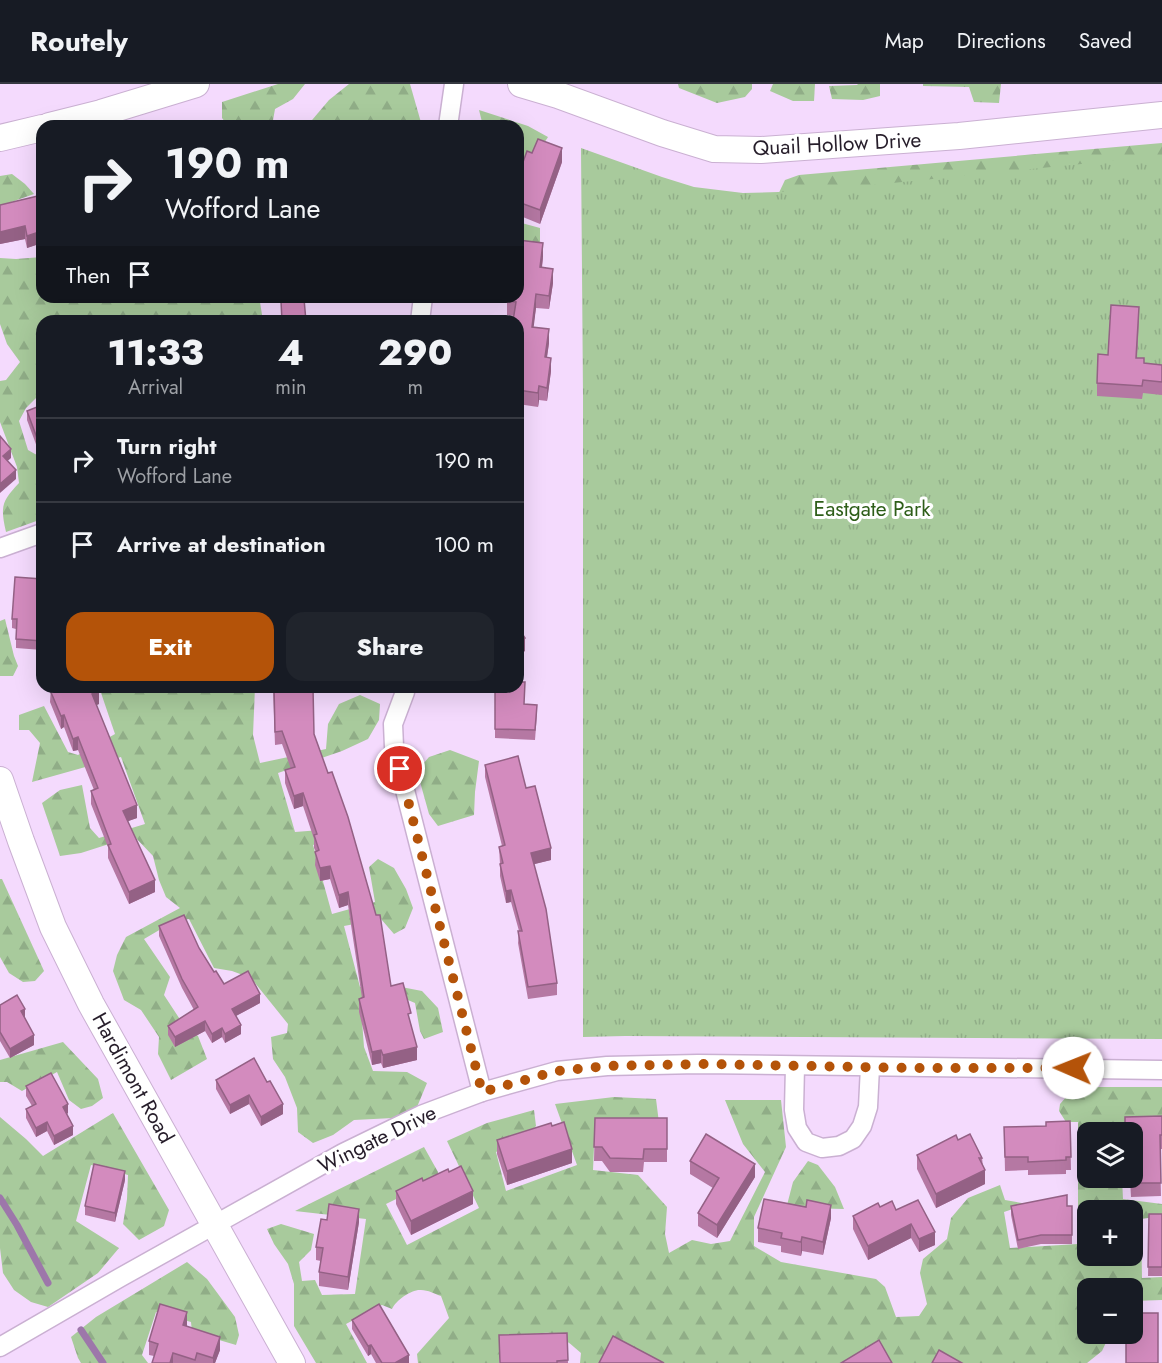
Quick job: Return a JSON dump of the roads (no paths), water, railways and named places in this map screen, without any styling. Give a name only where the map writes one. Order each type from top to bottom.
[{"type":"street","points":[[71,120],[196,84]]},
{"type":"street","points":[[449,120],[454,84]]},
{"type":"street","name":"Quail Hollow Drive","points":[[521,84],[662,133],[714,148],[761,150],[959,136],[1162,115]]},
{"type":"street","points":[[0,138],[36,129]]},
{"type":"street","points":[[0,548],[36,535]]},
{"type":"street","points":[[405,693],[393,724],[394,747],[482,1092]]},
{"type":"street","name":"Hardimont Road","points":[[0,780],[53,927],[91,1004],[292,1363]]},
{"type":"street","name":"Wingate Drive","points":[[0,1347],[343,1153],[413,1119],[482,1092],[557,1071],[607,1066],[698,1064],[1162,1070]]},
{"type":"street","points":[[795,1066],[794,1110],[797,1128],[806,1142],[822,1148],[839,1146],[854,1139],[868,1107],[870,1067]]},
{"type":"waterway","points":[[0,1198],[48,1283]]},
{"type":"waterway","points":[[81,1330],[103,1363]]},
{"type":"park label","name":"Eastgate Park","points":[[872,509]]}]
